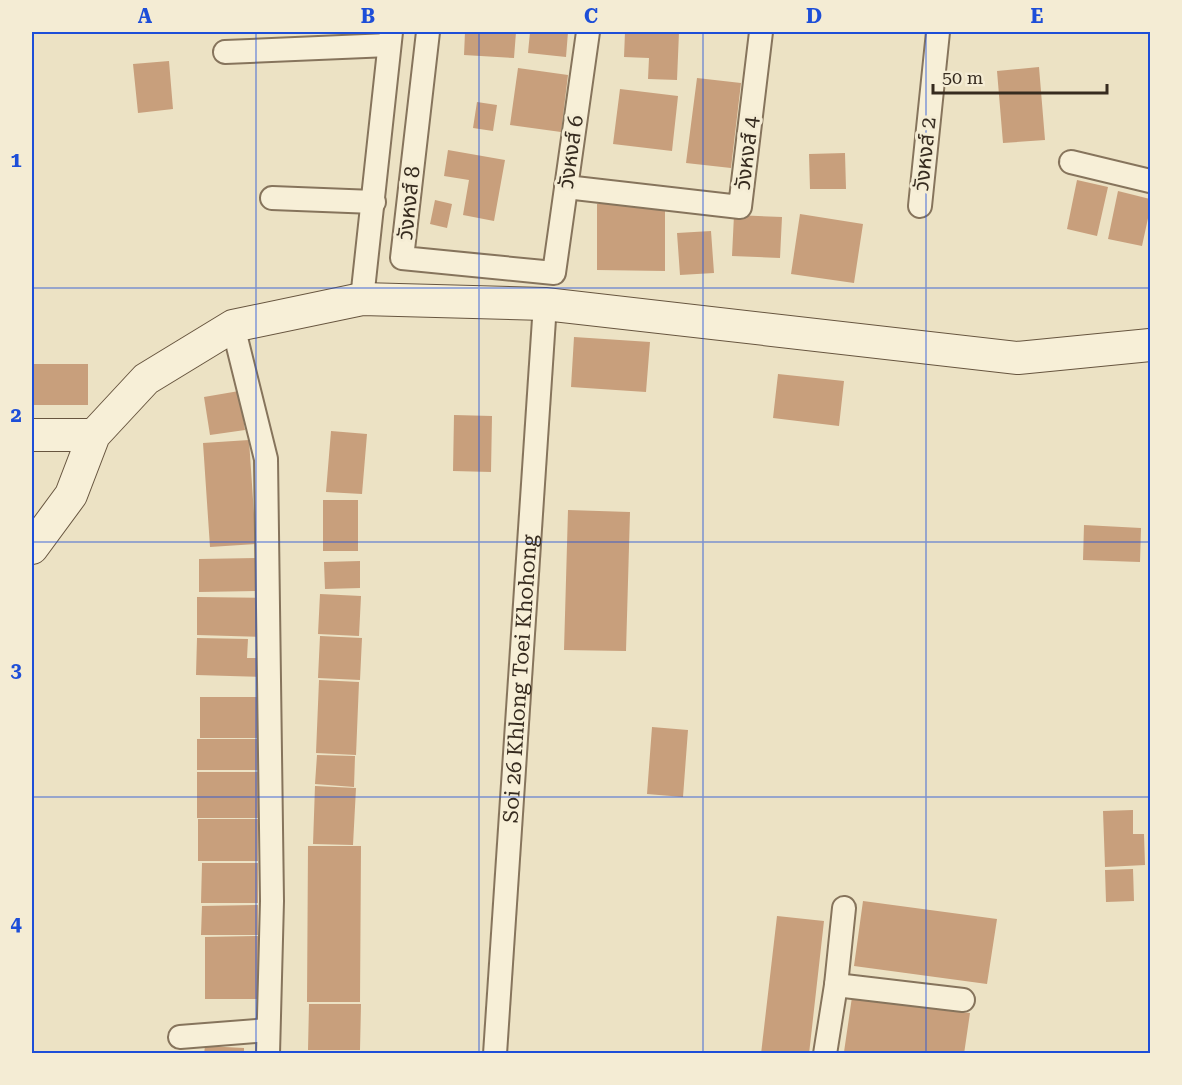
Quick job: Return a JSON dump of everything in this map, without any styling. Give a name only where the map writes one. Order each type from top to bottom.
[{"type":"street","name":"วังหงส์ 8","points":[[428,32],[402,258],[554,273]]},
{"type":"street","name":"วังหงส์ 6","points":[[554,273],[588,32]]},
{"type":"street","name":"วังหงส์ 4","points":[[566,187],[740,207],[761,32]]},
{"type":"street","name":"วังหงส์ 2","points":[[920,206],[938,32]]},
{"type":"street","points":[[225,52],[390,38],[362,299]]},
{"type":"street","points":[[1071,162],[1150,181]]},
{"type":"street","points":[[272,198],[374,202]]},
{"type":"street","points":[[32,548],[72,495],[94,435],[146,379],[233,326],[362,299],[545,304],[1018,358],[1150,345]]},
{"type":"street","name":"Soi 26 Khlong Toei Khohong","points":[[495,1053],[545,304]]},
{"type":"street","points":[[233,326],[266,459],[273,901],[268,1053]]},
{"type":"street","points":[[32,435],[94,435]]},
{"type":"street","points":[[825,1053],[836,985],[844,908]]},
{"type":"street","points":[[836,985],[963,1000]]},
{"type":"street","points":[[180,1037],[268,1030]]},
{"type":"building","points":[[465,32],[516,32],[514,58],[464,55]]},
{"type":"building","points":[[530,32],[568,32],[566,57],[528,53]]},
{"type":"building","points":[[625,32],[679,32],[677,80],[648,79],[649,58],[624,57]]},
{"type":"building","points":[[169,61],[173,109],[138,113],[133,64]]},
{"type":"building","points":[[1039,67],[1045,140],[1003,143],[997,71]]},
{"type":"building","points":[[518,68],[568,75],[561,132],[510,125]]},
{"type":"building","points":[[697,78],[741,83],[731,168],[686,163]]},
{"type":"building","points":[[620,89],[678,96],[672,151],[613,144]]},
{"type":"building","points":[[477,102],[497,105],[493,131],[473,128]]},
{"type":"building","points":[[448,150],[505,160],[494,221],[463,215],[469,180],[444,176]]},
{"type":"building","points":[[845,153],[846,189],[810,189],[809,154]]},
{"type":"building","points":[[1077,180],[1108,187],[1097,236],[1067,229]]},
{"type":"building","points":[[1118,191],[1150,199],[1142,246],[1108,239]]},
{"type":"building","points":[[435,200],[452,204],[447,228],[430,224]]},
{"type":"building","points":[[597,204],[665,204],[665,271],[597,270]]},
{"type":"building","points":[[800,214],[863,224],[854,283],[791,274]]},
{"type":"building","points":[[734,215],[782,217],[780,258],[732,256]]},
{"type":"building","points":[[711,231],[714,273],[680,275],[677,233]]},
{"type":"building","points":[[574,337],[650,342],[646,392],[571,387]]},
{"type":"building","points":[[32,364],[88,364],[88,405],[32,405]]},
{"type":"building","points":[[778,374],[844,381],[839,426],[773,418]]},
{"type":"building","points":[[239,391],[245,430],[210,435],[204,397]]},
{"type":"building","points":[[454,415],[492,416],[491,472],[453,471]]},
{"type":"building","points":[[331,431],[367,434],[362,494],[326,492]]},
{"type":"building","points":[[249,440],[256,544],[210,547],[203,443]]},
{"type":"building","points":[[323,500],[358,500],[358,551],[323,551]]},
{"type":"building","points":[[568,510],[630,512],[626,651],[564,650]]},
{"type":"building","points":[[1084,525],[1141,528],[1140,562],[1083,560]]},
{"type":"building","points":[[259,558],[260,591],[199,592],[199,559]]},
{"type":"building","points":[[360,561],[360,588],[325,589],[324,562]]},
{"type":"building","points":[[320,594],[361,596],[359,636],[318,634]]},
{"type":"building","points":[[197,597],[265,598],[264,637],[197,635]]},
{"type":"building","points":[[320,636],[362,638],[360,680],[318,678]]},
{"type":"building","points":[[197,638],[248,639],[247,658],[261,658],[261,677],[196,675]]},
{"type":"building","points":[[319,680],[359,682],[356,755],[316,753]]},
{"type":"building","points":[[200,697],[257,697],[257,738],[200,738]]},
{"type":"building","points":[[652,727],[688,730],[683,797],[647,794]]},
{"type":"building","points":[[197,739],[258,739],[258,770],[197,770]]},
{"type":"building","points":[[317,755],[355,756],[354,787],[315,784]]},
{"type":"building","points":[[197,772],[258,772],[258,818],[197,818]]},
{"type":"building","points":[[315,786],[356,788],[353,845],[313,844]]},
{"type":"building","points":[[1133,810],[1133,834],[1144,834],[1145,865],[1105,867],[1103,811]]},
{"type":"building","points":[[198,819],[258,819],[258,861],[198,861]]},
{"type":"building","points":[[308,846],[361,846],[360,1002],[307,1002]]},
{"type":"building","points":[[202,863],[258,863],[258,903],[201,903]]},
{"type":"building","points":[[1133,869],[1134,901],[1106,902],[1105,870]]},
{"type":"building","points":[[863,901],[997,919],[987,984],[854,966]]},
{"type":"building","points":[[258,905],[258,935],[201,935],[202,906]]},
{"type":"building","points":[[777,916],[824,921],[809,1054],[761,1054]]},
{"type":"building","points":[[258,936],[258,999],[205,999],[205,937]]},
{"type":"building","points":[[852,997],[970,1013],[964,1054],[844,1052]]},
{"type":"building","points":[[309,1004],[361,1004],[360,1050],[308,1050]]},
{"type":"building","points":[[205,1046],[244,1048],[244,1054],[204,1054]]}]
